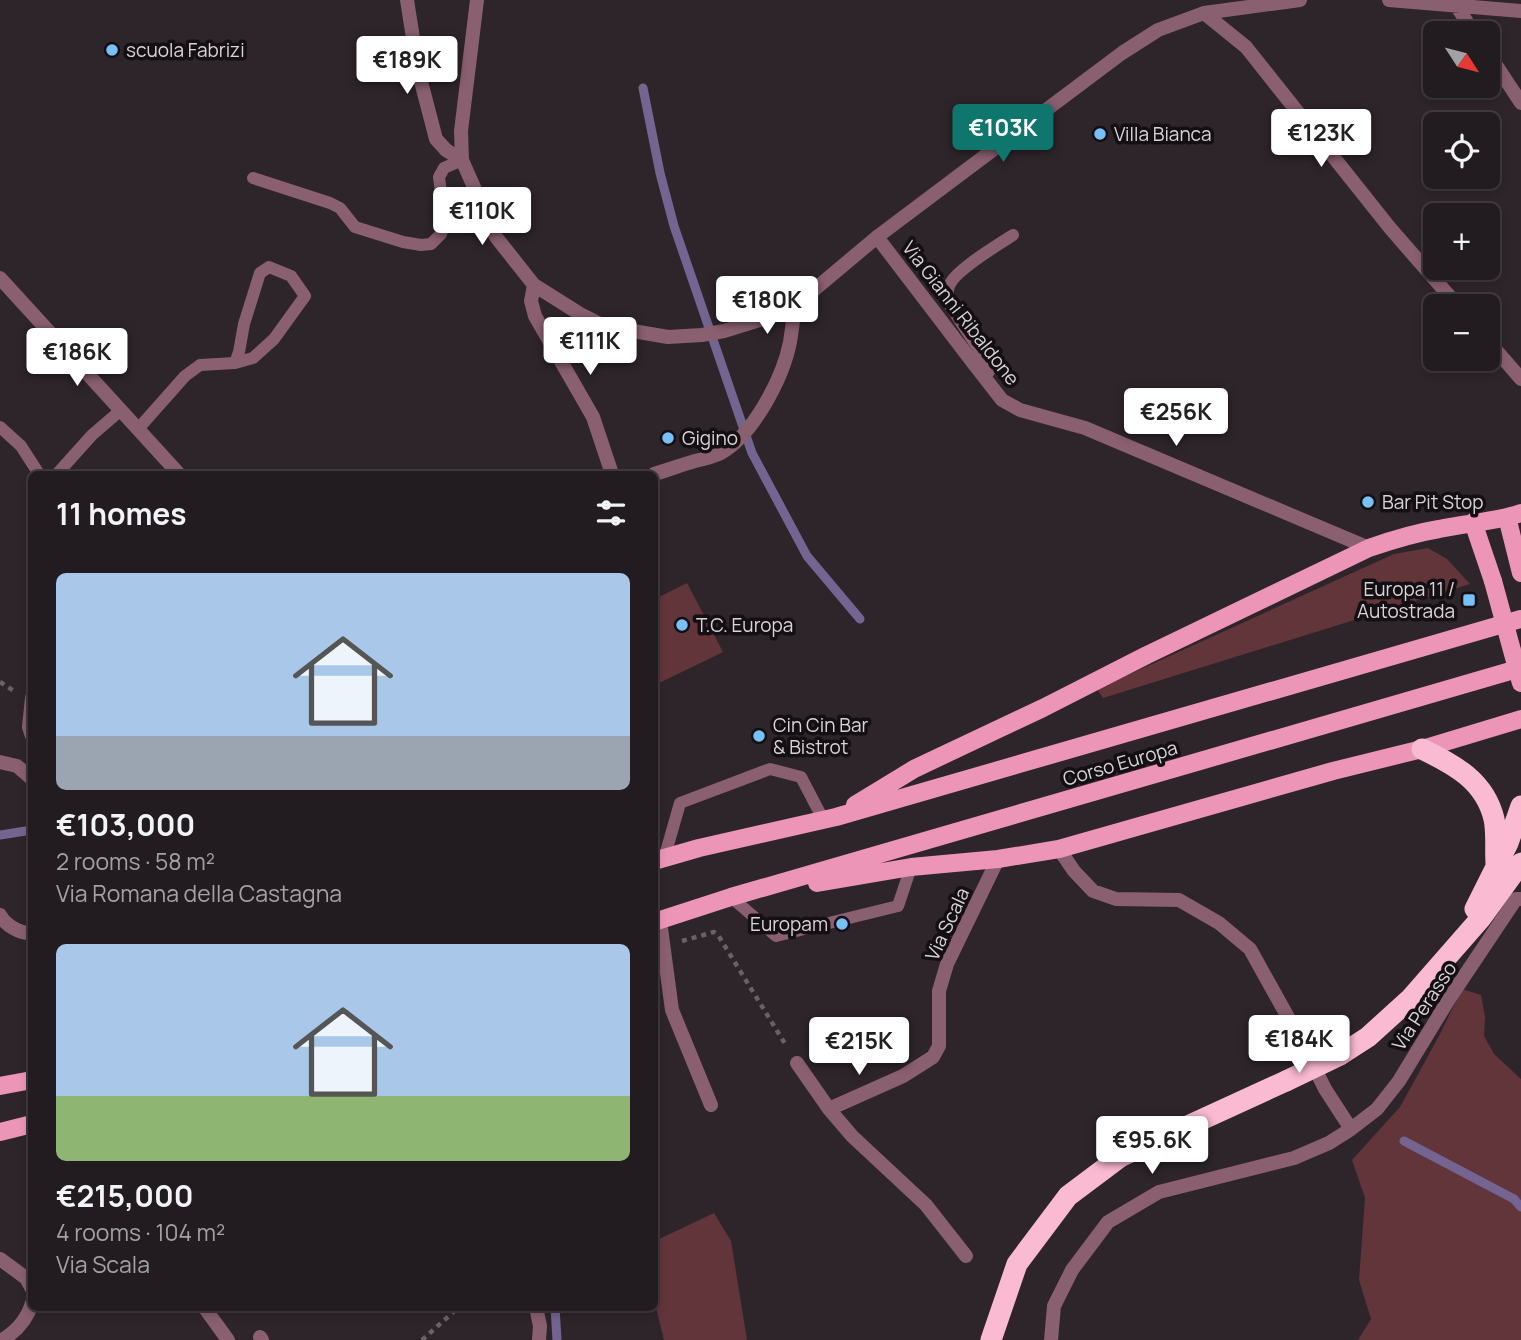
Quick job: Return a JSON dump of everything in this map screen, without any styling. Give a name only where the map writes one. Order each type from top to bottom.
[{"type":"highway","points":[[1422,749],[1452,763],[1473,780],[1487,799],[1494,821],[1496,865]]},
{"type":"highway","points":[[1448,955],[1478,904],[1508,843],[1521,806]]},
{"type":"highway","points":[[991,1340],[1017,1264],[1068,1196],[1120,1157],[1340,1055],[1368,1037],[1420,988],[1481,918],[1521,863]]},
{"type":"main road","points":[[830,818],[914,769],[1369,548],[1404,536],[1514,515],[1521,573]]},
{"type":"main road","points":[[1473,522],[1493,582],[1521,684]]},
{"type":"main road","name":"Corso Europa","points":[[659,860],[699,848],[830,818],[1521,619]]},
{"type":"main road","name":"Corso Europa","points":[[658,921],[731,897],[1521,668]]},
{"type":"main road","points":[[731,897],[911,867],[998,859],[1059,849],[1521,719]]},
{"type":"main road","points":[[0,1086],[28,1081]]},
{"type":"main road","points":[[0,1132],[28,1125]]},
{"type":"street","points":[[407,0],[418,70],[436,139],[446,150],[462,160]]},
{"type":"street","points":[[477,0],[461,131],[462,160],[496,237],[534,285],[580,314],[598,323],[668,337],[724,331],[769,317],[796,305],[877,237],[1122,53],[1158,30],[1204,13],[1300,0]]},
{"type":"street","points":[[1389,0],[1521,11]]},
{"type":"street","points":[[1456,5],[1466,21]]},
{"type":"street","points":[[1204,13],[1246,47],[1390,228],[1448,294]]},
{"type":"street","points":[[1500,71],[1521,103]]},
{"type":"street","name":"Via Gianni Ribaldone","points":[[877,237],[1002,400],[1020,410],[1085,428],[1369,548]]},
{"type":"street","points":[[0,278],[176,471]]},
{"type":"street","points":[[534,285],[531,301],[536,316],[593,416],[611,471]]},
{"type":"street","points":[[658,473],[719,454],[737,442],[755,422],[785,360],[796,305]]},
{"type":"street","points":[[1500,355],[1521,379]]},
{"type":"street","points":[[24,696],[28,721]]},
{"type":"street","points":[[0,762],[17,766],[28,776]]},
{"type":"street","points":[[1059,849],[1074,871],[1093,891],[1116,899],[1179,900],[1219,923],[1250,949],[1325,1089],[1351,1129]]},
{"type":"street","name":"Via Scala","points":[[829,1109],[903,1076],[933,1057],[939,1046],[940,991],[947,964],[998,859]]},
{"type":"street","name":"Via Perasso","points":[[1052,1340],[1054,1306],[1072,1270],[1108,1222],[1159,1192],[1294,1158],[1329,1143],[1377,1109],[1399,1081],[1449,999],[1516,899],[1521,899]]},
{"type":"street","points":[[0,915],[4,922],[28,934]]},
{"type":"street","points":[[658,927],[672,1010],[711,1105]]},
{"type":"street","points":[[797,1063],[829,1109],[852,1136],[926,1205],[966,1256]]},
{"type":"street","points":[[0,1259],[28,1282]]},
{"type":"street","points":[[2,1340],[20,1325],[29,1311]]},
{"type":"street","points":[[207,1311],[228,1340]]},
{"type":"street","points":[[537,1311],[540,1326],[538,1340]]},
{"type":"lane","points":[[253,178],[330,202],[340,208],[355,227],[421,245],[431,244],[441,234],[445,224],[439,177],[444,168],[462,160]]},
{"type":"lane","points":[[985,377],[990,370],[989,365],[947,301],[947,293],[959,273],[1013,235]]},
{"type":"lane","points":[[138,429],[185,376],[200,365],[235,363],[253,358],[274,339],[305,296],[290,276],[269,267],[260,273],[235,363]]},
{"type":"lane","points":[[60,471],[92,435],[121,410]]},
{"type":"lane","points":[[0,428],[21,446],[38,471]]},
{"type":"lane","name":"Corso Europa","points":[[659,860],[680,803],[770,769],[801,777],[830,818]]},
{"type":"lane","points":[[731,897],[776,936],[898,906],[911,867]]},
{"type":"path","points":[[0,682],[24,696]]},
{"type":"path","points":[[678,915],[683,935],[673,941],[714,932],[718,935],[797,1063]]},
{"type":"path","points":[[422,1340],[455,1311]]},
{"type":"shaded area","points":[[1428,548],[1447,559],[1470,584],[1103,698],[1097,689],[1394,554]]},
{"type":"shaded area","name":"T.C. Europa","points":[[687,583],[723,652],[658,684],[658,598]]},
{"type":"shaded area","points":[[1462,989],[1481,995],[1485,1016],[1484,1036],[1494,1054],[1521,1079],[1521,1340],[1358,1340],[1371,1319],[1359,1280],[1365,1198],[1352,1160],[1400,1107]]},
{"type":"shaded area","points":[[714,1213],[731,1241],[747,1340],[664,1340],[657,1311],[658,1240]]},
{"type":"waterway","points":[[643,88],[674,226],[752,453],[807,556],[860,619]]},
{"type":"waterway","points":[[0,835],[28,831]]},
{"type":"waterway","points":[[1404,1141],[1514,1199],[1521,1207]]},
{"type":"waterway","points":[[555,1311],[557,1340]]},
{"type":"place","name":"scuola Fabrizi","points":[[112,50]]},
{"type":"place","name":"Villa Bianca","points":[[1100,134]]},
{"type":"place","name":"Gigino","points":[[668,438]]},
{"type":"place","name":"Bar Pit Stop","points":[[1368,502]]},
{"type":"place","name":"Europa 11 / Autostrada","points":[[1469,600]]},
{"type":"place","name":"T.C. Europa","points":[[682,625]]},
{"type":"place","name":"Cin Cin Bar & Bistrot","points":[[759,736]]},
{"type":"place","name":"Europam","points":[[842,924]]}]
